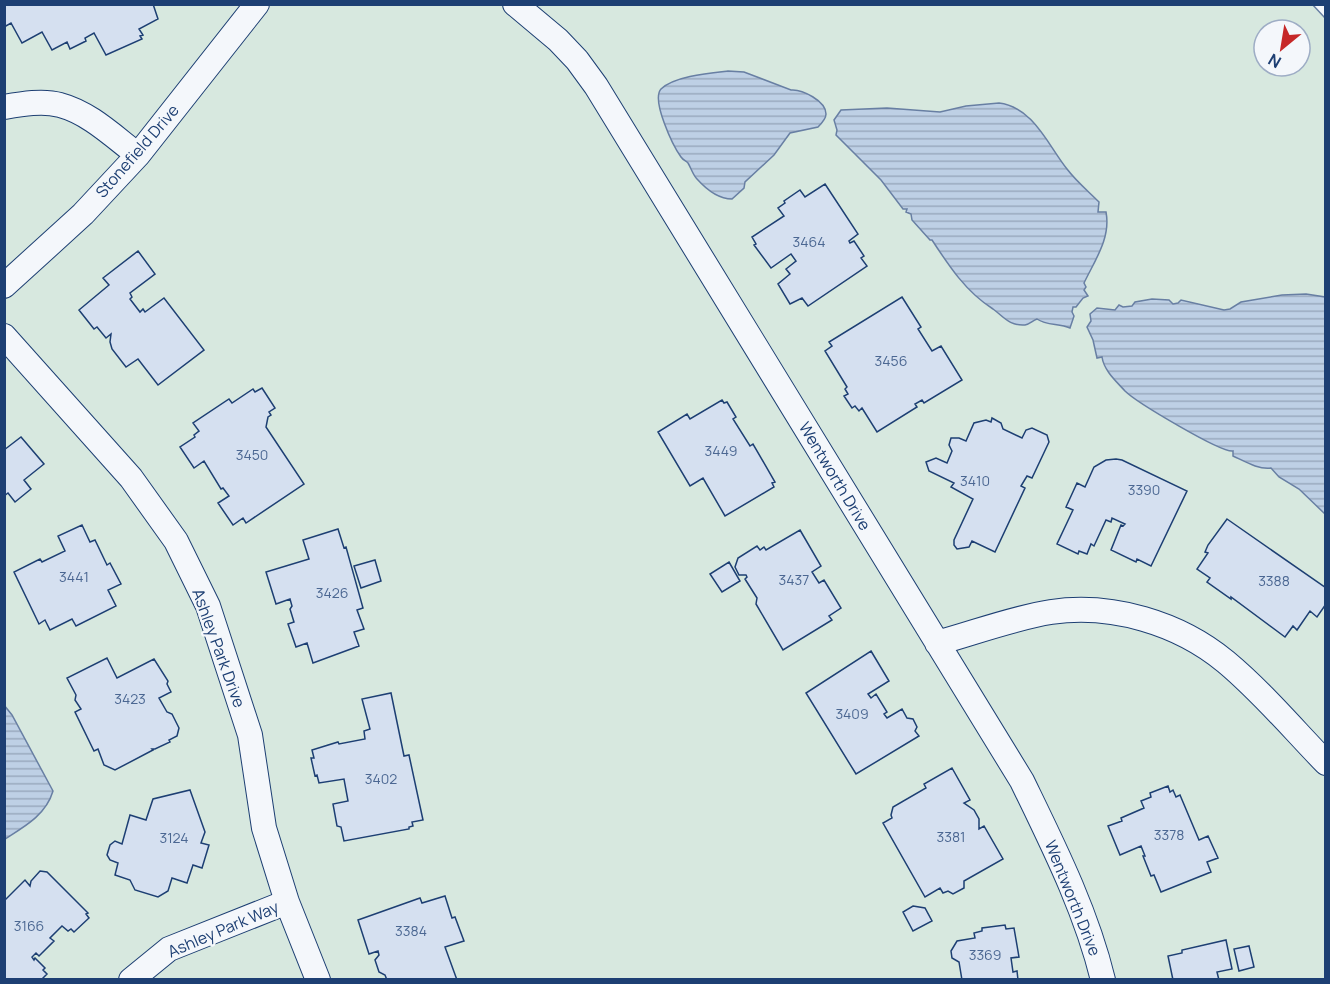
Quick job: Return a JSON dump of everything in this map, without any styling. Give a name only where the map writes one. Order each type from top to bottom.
[{"type":"street","name":"Stonefield Drive","points":[[4,286],[83,214],[138,155],[257,4]]},
{"type":"street","name":"Wentworth Drive","points":[[515,4],[558,40],[577,60],[596,86],[1022,781],[1062,862],[1098,958],[1103,980]]},
{"type":"street","points":[[4,107],[24,103],[60,104],[93,120],[138,155]]},
{"type":"street","name":"Ashley Park Drive","points":[[4,336],[131,478],[176,541],[208,606],[250,735],[264,828],[287,902],[318,980]]},
{"type":"street","points":[[937,643],[1053,612],[1104,612],[1153,622],[1179,632],[1226,661],[1326,763]]},
{"type":"street","name":"Ashley Park Way","points":[[130,980],[169,949],[287,902]]},
{"type":"shaded area","points":[[1312,4],[1325,18],[1325,979],[5,980],[5,5]]},
{"type":"water","points":[[728,71],[744,72],[807,94],[818,100],[826,114],[818,127],[790,133],[774,155],[745,182],[744,188],[732,199],[713,193],[696,177],[673,143],[664,123],[659,103],[661,89],[674,81]]},
{"type":"water","points":[[999,103],[1021,112],[1039,128],[1078,182],[1099,202],[1098,212],[1106,212],[1104,240],[1084,283],[1086,287],[1084,290],[1088,296],[1073,307],[1074,316],[1070,328],[1037,319],[1025,325],[1015,324],[974,295],[932,240],[912,220],[911,214],[906,212],[907,209],[903,209],[881,180],[836,135],[834,120],[841,110],[887,108],[940,112],[966,106]]},
{"type":"water","points":[[1306,294],[1325,297],[1325,514],[1299,489],[1279,477],[1271,468],[1257,466],[1233,456],[1233,451],[1196,436],[1132,397],[1111,376],[1102,357],[1097,358],[1087,327],[1091,321],[1090,314],[1097,308],[1115,310],[1119,305],[1132,306],[1135,302],[1152,299],[1169,300],[1173,304],[1181,300],[1224,310],[1241,302],[1282,295]]},
{"type":"water","points":[[4,705],[12,715],[53,791],[40,814],[5,839]]},
{"type":"building","points":[[4,4],[153,4],[158,19],[139,29],[143,35],[140,36],[142,39],[106,55],[94,33],[85,38],[86,41],[70,49],[67,42],[52,50],[42,32],[22,43],[11,23],[6,26],[4,23]]},
{"type":"building","points":[[825,184],[858,234],[849,241],[850,243],[854,241],[864,256],[861,258],[867,266],[808,306],[802,298],[790,304],[778,284],[790,274],[786,269],[796,261],[791,254],[771,268],[754,245],[756,244],[752,237],[784,216],[778,208],[785,203],[784,201],[800,190],[805,197]]},
{"type":"building","points":[[138,251],[155,274],[130,293],[132,297],[130,299],[140,312],[143,309],[145,312],[164,298],[204,350],[158,385],[138,359],[126,367],[112,349],[111,334],[106,338],[97,327],[94,329],[79,310],[109,285],[103,278]]},
{"type":"building","points":[[902,297],[921,327],[918,329],[932,351],[941,346],[962,380],[924,403],[922,400],[915,404],[917,407],[877,432],[862,408],[859,411],[855,406],[852,408],[844,396],[848,394],[845,389],[847,387],[825,351],[832,346],[829,342]]},
{"type":"building","points":[[262,388],[275,408],[269,412],[271,415],[268,417],[266,427],[304,484],[246,523],[243,518],[233,525],[218,503],[229,496],[223,488],[221,489],[204,461],[194,468],[180,447],[195,437],[194,435],[199,431],[193,423],[229,399],[232,403],[253,389],[255,392]]},
{"type":"building","points":[[722,400],[724,403],[727,402],[736,417],[733,419],[750,446],[753,444],[775,482],[772,483],[774,487],[725,516],[703,478],[690,486],[658,432],[687,414],[690,419]]},
{"type":"building","points":[[992,418],[1001,423],[1003,429],[1022,438],[1026,430],[1032,428],[1047,435],[1049,442],[1032,478],[1027,476],[1021,486],[1025,488],[995,552],[972,541],[969,547],[957,549],[954,540],[973,499],[951,487],[954,483],[929,471],[926,462],[936,458],[947,463],[952,451],[949,445],[951,438],[966,441],[974,423],[986,420],[991,422]]},
{"type":"building","points":[[21,437],[44,464],[24,480],[31,489],[15,502],[8,493],[4,496],[4,450]]},
{"type":"building","points":[[1116,459],[1187,491],[1151,566],[1137,559],[1136,562],[1111,550],[1121,525],[1125,524],[1112,518],[1111,522],[1106,520],[1094,546],[1091,544],[1087,554],[1079,551],[1078,554],[1057,544],[1073,510],[1066,507],[1077,483],[1085,487],[1094,467],[1106,460]]},
{"type":"building","points":[[1227,519],[1326,588],[1326,604],[1317,617],[1310,611],[1297,630],[1293,626],[1285,637],[1207,582],[1210,578],[1197,569],[1208,553],[1205,552],[1208,545]]},
{"type":"building","points":[[82,525],[90,542],[95,540],[107,565],[110,563],[121,584],[108,590],[116,606],[76,626],[72,619],[50,630],[45,620],[39,624],[14,572],[40,559],[42,562],[65,551],[58,536]]},
{"type":"building","points":[[338,529],[344,548],[346,547],[363,608],[357,610],[364,629],[354,632],[359,646],[313,663],[307,643],[296,647],[288,624],[294,622],[290,599],[276,604],[266,572],[309,559],[303,540]]},
{"type":"building","points":[[800,530],[821,566],[812,572],[819,583],[824,580],[841,608],[829,616],[832,620],[783,650],[756,604],[757,598],[745,579],[746,575],[739,575],[735,567],[738,558],[757,546],[760,550],[764,547],[766,550]]},
{"type":"building","points":[[375,560],[381,581],[361,588],[354,566]]},
{"type":"building","points":[[729,562],[740,581],[722,592],[710,574]]},
{"type":"building","points":[[871,651],[889,681],[868,694],[871,698],[876,694],[887,712],[884,714],[887,718],[902,709],[907,718],[913,719],[917,727],[915,731],[919,736],[856,774],[806,693]]},
{"type":"building","points":[[107,658],[117,678],[154,659],[168,681],[171,692],[159,698],[167,712],[172,714],[179,728],[177,736],[169,740],[170,742],[152,749],[115,770],[104,765],[98,749],[94,751],[75,712],[81,709],[67,678]]},
{"type":"building","points":[[391,693],[404,756],[409,755],[423,820],[412,822],[413,826],[409,829],[344,841],[341,827],[337,826],[333,804],[348,801],[344,779],[319,783],[311,758],[314,758],[312,750],[338,742],[339,744],[365,739],[364,731],[370,729],[362,699]]},
{"type":"building","points":[[952,768],[970,800],[964,803],[974,810],[979,819],[979,829],[984,826],[1003,859],[964,881],[964,888],[953,894],[948,891],[943,893],[940,888],[925,897],[883,823],[892,818],[893,807],[926,788],[924,784]]},
{"type":"building","points":[[1168,786],[1170,792],[1173,790],[1176,797],[1180,795],[1199,840],[1208,836],[1218,858],[1207,862],[1211,872],[1161,892],[1154,875],[1151,876],[1141,846],[1120,855],[1108,826],[1144,808],[1141,801],[1151,797],[1150,793]]},
{"type":"building","points":[[190,790],[205,832],[201,843],[209,845],[202,868],[193,865],[187,883],[172,878],[168,891],[158,897],[135,890],[130,880],[115,875],[118,863],[110,860],[107,855],[110,845],[115,841],[122,844],[130,815],[146,820],[153,799]]},
{"type":"building","points":[[40,871],[47,872],[88,913],[86,914],[89,918],[74,932],[62,926],[50,938],[54,941],[39,956],[36,953],[32,957],[45,968],[43,970],[47,974],[41,980],[4,980],[4,901],[25,880],[30,886],[31,881]]},
{"type":"building","points":[[445,896],[452,918],[455,917],[464,941],[445,947],[457,980],[387,980],[385,975],[379,972],[375,960],[379,955],[378,951],[369,954],[358,920],[420,898],[422,903]]},
{"type":"building","points":[[913,906],[925,908],[932,921],[913,931],[903,912]]},
{"type":"building","points":[[1005,925],[1006,929],[1014,928],[1019,957],[1011,958],[1013,972],[1017,971],[1018,980],[962,980],[959,962],[952,958],[951,951],[957,941],[975,938],[974,933],[982,931],[982,928]]},
{"type":"building","points":[[1226,940],[1232,969],[1217,972],[1219,980],[1173,980],[1168,956],[1182,953],[1182,950]]},
{"type":"building","points":[[1249,946],[1254,967],[1239,971],[1234,949]]}]
